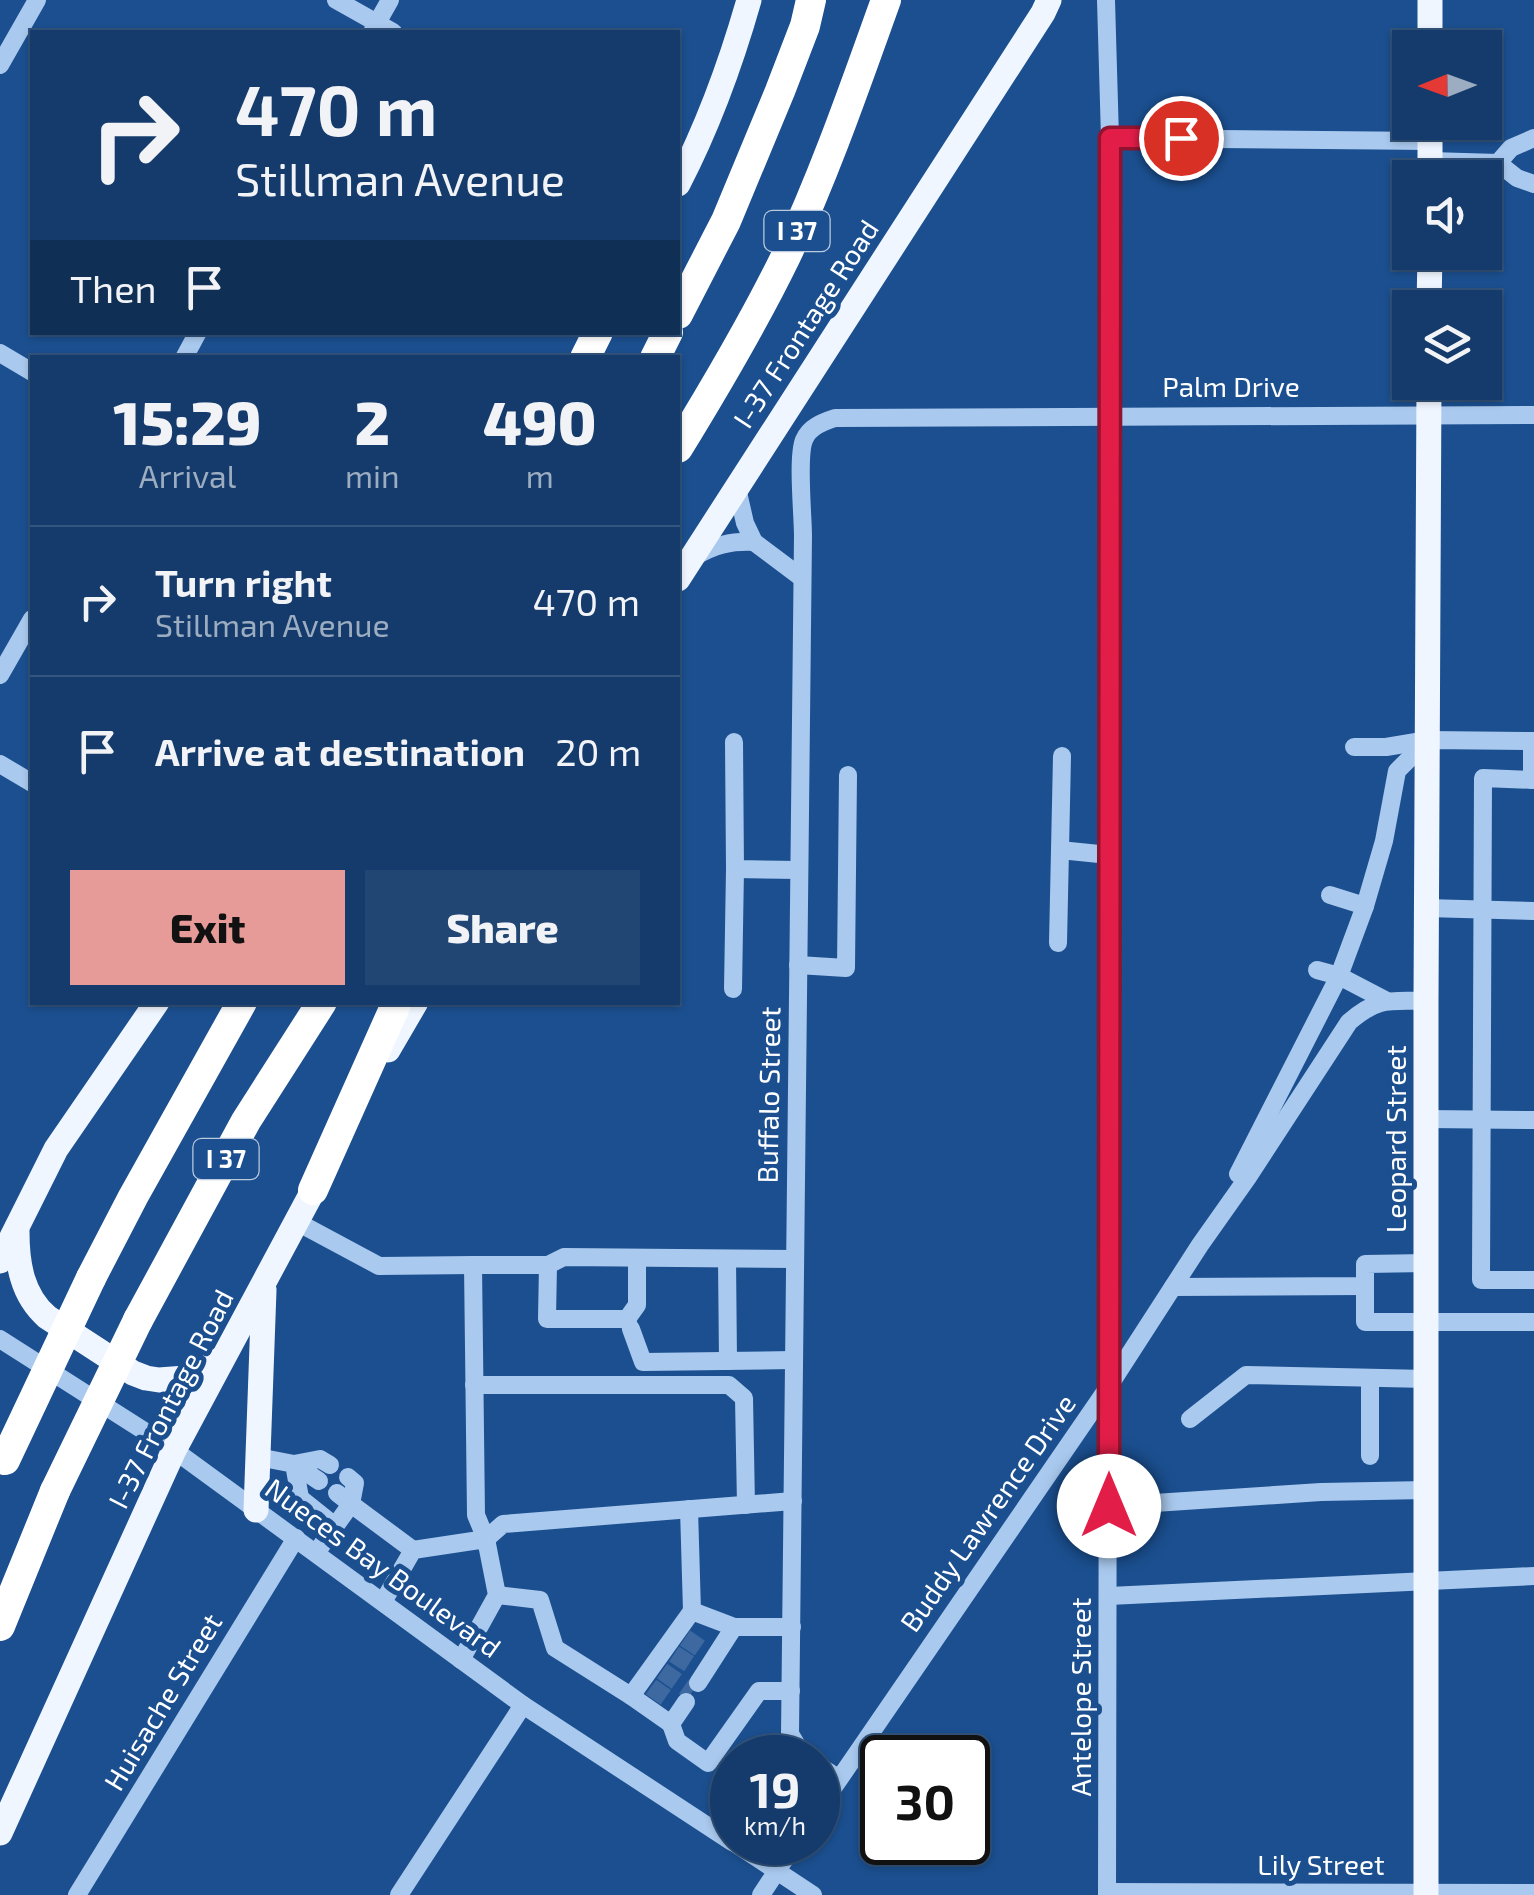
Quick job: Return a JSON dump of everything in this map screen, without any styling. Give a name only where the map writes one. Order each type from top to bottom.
[{"type":"highway","name":"I 37","points":[[680,310],[726,221],[812,0]]},
{"type":"highway","name":"I 37","points":[[680,445],[726,369],[786,256],[831,152],[886,0]]},
{"type":"highway","name":"I 37","points":[[2,1466],[91,1278],[240,1005]]},
{"type":"highway","name":"I 37","points":[[0,1626],[54,1491],[138,1320],[246,1121],[320,1005]]},
{"type":"highway","points":[[313,1190],[396,1005]]},
{"type":"main road","points":[[680,180],[713,108],[748,0]]},
{"type":"main road","name":"I-37 Frontage Road","points":[[684,570],[1049,0]]},
{"type":"main road","points":[[1430,0],[1430,30]]},
{"type":"main road","name":"Leopard Street","points":[[1426,1894],[1429,400]]},
{"type":"main road","points":[[0,1261],[56,1149],[155,1005]]},
{"type":"main road","name":"I-37 Frontage Road","points":[[0,1833],[174,1450],[414,1005]]},
{"type":"main road","points":[[17,1228],[20,1268],[35,1306],[132,1373],[159,1380],[186,1378],[224,1356]]},
{"type":"main road","points":[[256,1510],[264,1282]]},
{"type":"street","points":[[0,66],[38,0]]},
{"type":"street","points":[[336,0],[380,29],[390,0]]},
{"type":"street","name":"Antelope Street","points":[[1106,0],[1110,138],[1107,1893]]},
{"type":"street","points":[[1110,138],[1430,151],[1481,160]]},
{"type":"street","points":[[1500,160],[1510,148],[1534,138]]},
{"type":"street","points":[[1502,166],[1517,178],[1534,184]]},
{"type":"street","points":[[0,353],[30,371]]},
{"type":"street","name":"Palm Drive","points":[[811,430],[820,422],[835,418],[1534,415]]},
{"type":"street","name":"Buffalo Street","points":[[791,1735],[802,458],[804,440],[811,430]]},
{"type":"street","points":[[737,488],[754,542],[802,578]]},
{"type":"street","points":[[684,570],[716,545],[754,542]]},
{"type":"street","points":[[0,675],[30,622]]},
{"type":"street","points":[[1354,747],[1386,747],[1428,740],[1533,741],[1533,780],[1483,778],[1481,1280],[1534,1280]]},
{"type":"street","name":"Buddy Lawrence Drive","points":[[1200,1245],[1336,982],[1366,906],[1398,772],[1428,740]]},
{"type":"street","points":[[733,989],[734,742]]},
{"type":"street","points":[[1058,943],[1062,756]]},
{"type":"street","points":[[0,764],[30,782]]},
{"type":"street","points":[[798,966],[846,968],[848,776]]},
{"type":"street","points":[[1060,850],[1109,855]]},
{"type":"street","points":[[735,869],[800,870]]},
{"type":"street","points":[[1330,896],[1366,906]]},
{"type":"street","points":[[1426,908],[1534,911]]},
{"type":"street","points":[[1317,970],[1336,982],[1385,1000],[1426,1000]]},
{"type":"street","points":[[1336,982],[1348,1022]]},
{"type":"street","name":"Buddy Lawrence Drive","points":[[840,1775],[1109,1386],[1348,1022],[1365,1008],[1385,1000]]},
{"type":"street","points":[[1426,1119],[1534,1120]]},
{"type":"street","points":[[296,1222],[379,1266],[548,1265],[564,1257],[795,1259]]},
{"type":"street","points":[[638,1258],[637,1305],[628,1323],[643,1362],[794,1360]]},
{"type":"street","points":[[727,1259],[728,1361]]},
{"type":"street","points":[[1427,1263],[1365,1264],[1365,1322],[1534,1322]]},
{"type":"street","points":[[462,1660],[497,1594],[486,1539],[476,1515],[473,1264]]},
{"type":"street","points":[[548,1265],[548,1319],[628,1323]]},
{"type":"street","points":[[1173,1287],[1365,1286]]},
{"type":"street","name":"Nueces Bay Boulevard","points":[[0,1340],[174,1450],[523,1705],[710,1827]]},
{"type":"street","points":[[1190,1419],[1246,1375],[1427,1379]]},
{"type":"street","points":[[1370,1378],[1370,1456]]},
{"type":"street","points":[[474,1385],[729,1385],[744,1398],[746,1505]]},
{"type":"street","points":[[258,1458],[294,1464],[320,1460],[324,1473]]},
{"type":"street","points":[[294,1464],[300,1498],[335,1526]]},
{"type":"street","points":[[316,1553],[335,1526],[344,1498],[355,1482],[348,1477]]},
{"type":"street","points":[[1109,1506],[1320,1492],[1426,1490]]},
{"type":"street","points":[[344,1498],[413,1550],[486,1539],[503,1524],[793,1501]]},
{"type":"street","points":[[648,1680],[681,1635],[692,1611],[688,1510]]},
{"type":"street","name":"Huisache Street","points":[[77,1895],[296,1538]]},
{"type":"street","points":[[382,1602],[413,1550]]},
{"type":"street","points":[[1109,1596],[1534,1576]]},
{"type":"street","points":[[497,1594],[540,1600],[555,1648],[648,1680],[677,1709],[677,1741],[708,1763],[759,1690],[791,1691]]},
{"type":"street","points":[[692,1611],[734,1628],[792,1627]]},
{"type":"street","points":[[698,1675],[709,1654],[734,1628]]},
{"type":"street","points":[[399,1895],[523,1705]]},
{"type":"street","name":"Nueces Bay Boulevard","points":[[768,1865],[813,1895]]},
{"type":"street","points":[[761,1895],[781,1865]]},
{"type":"street","name":"Lily Street","points":[[1107,1893],[1534,1893]]},
{"type":"tunnel","points":[[685,1638],[704,1651]]},
{"type":"tunnel","points":[[674,1654],[694,1667]]},
{"type":"tunnel","points":[[662,1671],[692,1692]]},
{"type":"tunnel","points":[[651,1687],[671,1701]]},
{"type":"route","points":[[1109,1506],[1110,138],[1181,138]]}]
